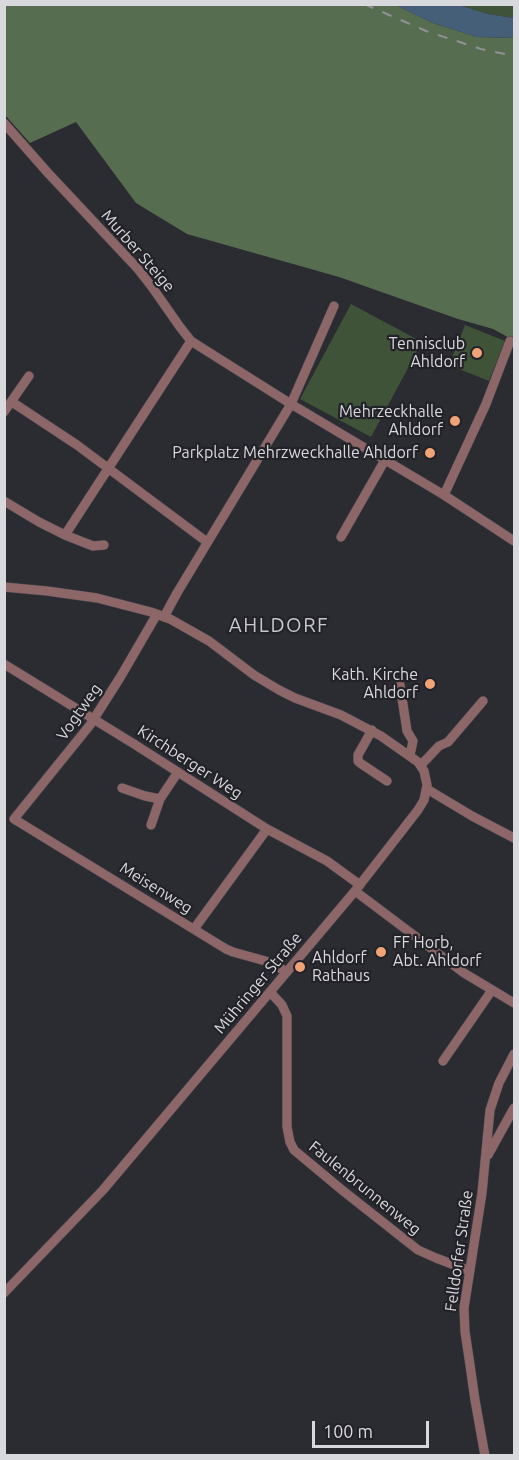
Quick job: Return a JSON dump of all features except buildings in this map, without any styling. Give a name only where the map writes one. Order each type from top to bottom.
[{"type":"street","name":"Murber Steige","points":[[4,123],[53,180],[153,287],[191,341],[291,404],[444,495],[514,541]]},
{"type":"street","points":[[160,615],[291,404],[334,306]]},
{"type":"street","points":[[65,535],[191,341]]},
{"type":"street","points":[[444,495],[486,404],[510,341]]},
{"type":"street","points":[[4,412],[29,376]]},
{"type":"street","points":[[12,402],[77,445],[207,542]]},
{"type":"street","points":[[341,537],[386,460]]},
{"type":"street","points":[[4,501],[65,535],[93,546],[104,545]]},
{"type":"street","points":[[4,587],[97,598],[160,615],[201,636],[254,675],[279,690],[372,730],[421,765],[427,780],[427,789],[514,838]]},
{"type":"street","name":"Vogtweg","points":[[14,819],[94,719],[160,615]]},
{"type":"street","name":"Kirchberger Weg","points":[[4,664],[267,829],[327,861],[464,973],[514,1003]]},
{"type":"street","points":[[400,685],[407,731],[413,741],[410,755]]},
{"type":"street","points":[[421,765],[439,746],[448,742],[483,701]]},
{"type":"street","points":[[372,730],[358,755],[358,761],[387,781]]},
{"type":"street","points":[[151,825],[160,800],[178,772]]},
{"type":"street","points":[[122,788],[160,800]]},
{"type":"street","name":"Mühringer Straße","points":[[4,1293],[103,1190],[358,888],[418,810],[427,789]]},
{"type":"street","name":"Meisenweg","points":[[14,819],[226,949],[269,962],[287,972]]},
{"type":"street","points":[[194,929],[267,829]]},
{"type":"street","points":[[443,1061],[492,990]]},
{"type":"street","name":"Faulenbrunnenweg","points":[[270,992],[282,1005],[287,1016],[287,1127],[294,1150],[418,1250],[470,1270]]},
{"type":"street","name":"Felldorfer Straße","points":[[485,1455],[474,1400],[464,1308],[489,1118],[499,1083],[514,1054]]},
{"type":"street","points":[[485,1160],[514,1108]]},
{"type":"green space","points":[[5,5],[396,5],[433,23],[477,37],[514,38],[514,342],[493,329],[339,277],[187,234],[136,203],[76,122],[30,143],[5,115]]},
{"type":"green space","points":[[459,5],[514,5],[514,18],[488,14]]},
{"type":"green space","points":[[351,304],[422,342],[371,437],[300,399]]},
{"type":"green space","name":"Tennisclub Ahldorf","points":[[465,325],[505,341],[489,381],[449,365]]},
{"type":"water","points":[[396,5],[459,5],[488,14],[514,18],[514,38],[477,37],[433,23]]},
{"type":"railway","points":[[364,4],[426,31],[481,49],[514,56]]},
{"type":"place","name":"Tennisclub Ahldorf","points":[[477,353]]},
{"type":"place","name":"Mehrzeckhalle Ahldorf","points":[[455,421]]},
{"type":"place","name":"Parkplatz Mehrzweckhalle Ahldorf","points":[[430,453]]},
{"type":"place","name":"Kath. Kirche Ahldorf","points":[[430,684]]},
{"type":"place","name":"FF Horb, Abt. Ahldorf","points":[[381,952]]},
{"type":"place","name":"Ahldorf Rathaus","points":[[300,967]]},
{"type":"district","name":"AHLDORF","points":[[279,625]]}]
